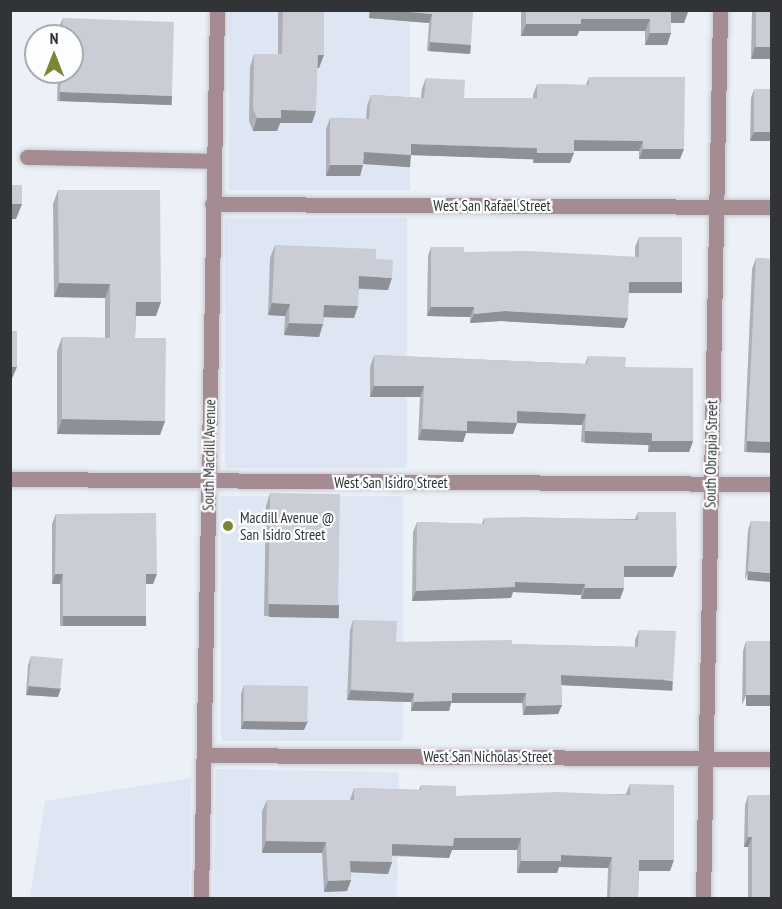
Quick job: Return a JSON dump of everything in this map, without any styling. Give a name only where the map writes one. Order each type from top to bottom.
[{"type":"street","name":"South Macdill Avenue","points":[[201,898],[217,10]]},
{"type":"street","name":"South Obrapia Street","points":[[703,898],[720,10]]},
{"type":"street","points":[[27,157],[213,160]]},
{"type":"street","name":"West San Rafael Street","points":[[213,204],[771,207]]},
{"type":"street","name":"West San Isidro Street","points":[[10,479],[771,484]]},
{"type":"street","name":"West San Nicholas Street","points":[[204,755],[771,759]]},
{"type":"shaded area","points":[[229,11],[410,11],[410,190],[229,190]]},
{"type":"shaded area","points":[[225,218],[407,218],[407,468],[225,468]]},
{"type":"shaded area","points":[[221,496],[403,496],[403,741],[221,741]]},
{"type":"shaded area","points":[[216,769],[399,772],[397,898],[214,898]]},
{"type":"shaded area","points":[[191,778],[189,898],[30,898],[45,801]]},
{"type":"building","points":[[283,10],[324,10],[324,55],[318,55],[316,111],[281,110],[281,118],[257,118],[253,109],[254,54],[282,54]]},
{"type":"building","points":[[388,10],[473,10],[471,45],[430,42],[432,14]]},
{"type":"building","points":[[526,10],[688,10],[688,12],[671,12],[671,33],[650,33],[650,19],[581,19],[581,24],[526,24]]},
{"type":"building","points":[[756,10],[771,10],[771,47],[756,47]]},
{"type":"building","points":[[63,18],[174,22],[172,96],[60,92],[60,84],[84,84],[84,24],[63,24]]},
{"type":"building","points":[[589,77],[685,77],[684,149],[643,149],[643,141],[574,140],[574,153],[537,153],[537,148],[411,144],[411,155],[364,152],[363,165],[330,165],[330,118],[369,119],[371,95],[424,98],[426,78],[465,80],[464,98],[537,98],[537,84],[589,85]]},
{"type":"building","points":[[754,89],[771,89],[771,132],[754,132]]},
{"type":"building","points":[[10,185],[22,185],[22,204],[10,204]]},
{"type":"building","points":[[58,190],[160,190],[161,302],[136,302],[135,338],[166,338],[165,421],[62,419],[62,337],[110,338],[110,284],[59,283]]},
{"type":"building","points":[[639,237],[682,237],[682,282],[629,282],[628,318],[505,311],[474,314],[474,307],[431,307],[431,247],[464,247],[464,252],[528,251],[639,257]]},
{"type":"building","points":[[275,245],[376,249],[376,259],[393,260],[392,278],[359,276],[358,306],[324,305],[323,324],[289,323],[290,304],[272,303]]},
{"type":"building","points":[[756,258],[771,259],[771,442],[747,441]]},
{"type":"building","points":[[10,331],[17,331],[17,367],[10,367]]},
{"type":"building","points":[[374,355],[587,364],[588,356],[626,357],[625,367],[693,368],[693,441],[652,441],[652,433],[585,431],[586,414],[517,411],[517,423],[467,421],[467,431],[422,429],[424,386],[374,386]]},
{"type":"building","points":[[270,493],[340,494],[338,605],[268,604]]},
{"type":"building","points":[[638,512],[676,512],[677,566],[624,566],[624,588],[585,588],[585,584],[515,582],[515,587],[416,591],[417,522],[484,524],[484,518],[525,517],[638,520]]},
{"type":"building","points":[[156,513],[157,574],[146,574],[146,616],[63,616],[63,574],[55,574],[56,514]]},
{"type":"building","points":[[751,521],[771,522],[771,573],[748,571]]},
{"type":"building","points":[[10,537],[12,537],[12,606],[10,606]]},
{"type":"building","points":[[353,620],[397,621],[396,642],[512,640],[512,644],[638,647],[639,630],[676,631],[673,680],[561,675],[562,705],[526,706],[526,693],[452,693],[452,701],[414,702],[414,693],[351,690]]},
{"type":"building","points":[[746,641],[771,641],[771,695],[746,695]]},
{"type":"building","points":[[31,656],[63,659],[60,689],[28,686]]},
{"type":"building","points":[[244,685],[308,686],[307,722],[243,721]]},
{"type":"building","points":[[630,784],[674,785],[674,860],[639,860],[638,898],[610,898],[612,857],[561,855],[561,861],[521,861],[521,838],[454,838],[453,846],[392,844],[392,862],[350,861],[351,880],[328,881],[326,842],[266,841],[267,800],[354,800],[354,788],[421,790],[421,785],[456,786],[456,796],[559,792],[630,795]]},
{"type":"building","points":[[748,795],[771,795],[771,898],[752,898],[752,837],[748,837]]},
{"type":"place","name":"Macdill Avenue @ San Isidro Street","points":[[228,526]]}]
